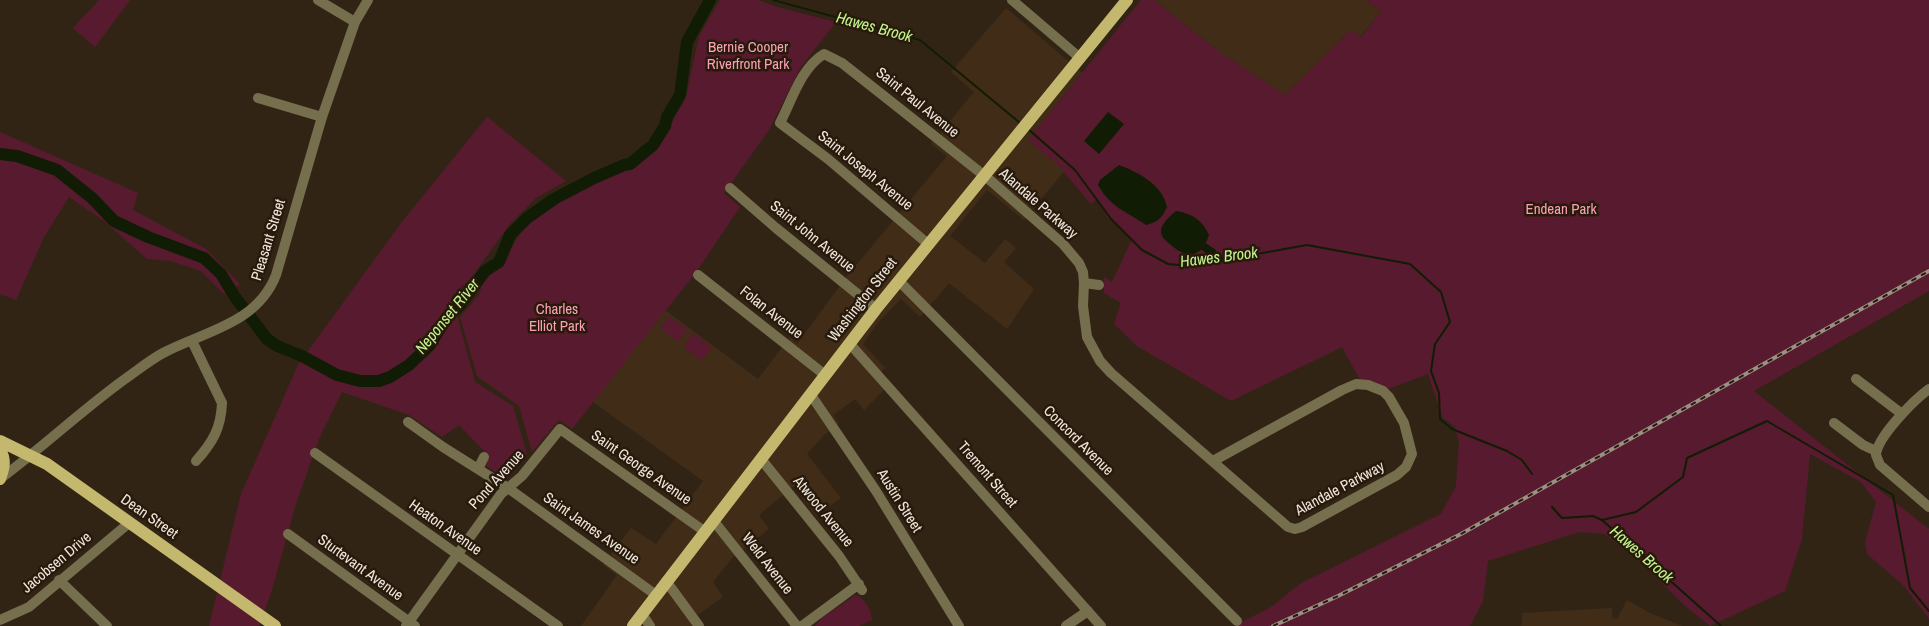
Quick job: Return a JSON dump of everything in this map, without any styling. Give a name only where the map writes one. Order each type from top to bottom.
[{"type":"main road","name":"Washington Street","points":[[633,626],[704,531],[898,281],[1127,0]]},
{"type":"main road","name":"Dean Street","points":[[0,441],[47,464],[275,626]]},
{"type":"main road","points":[[0,449],[4,459],[4,467],[0,479]]},
{"type":"street","points":[[318,0],[356,22]]},
{"type":"street","name":"Pleasant Street","points":[[0,479],[146,363],[174,347],[227,326],[268,293],[276,275],[322,117],[356,22],[368,0]]},
{"type":"street","points":[[1012,0],[1080,58]]},
{"type":"street","name":"Saint Paul Avenue","points":[[780,123],[808,67],[815,59],[824,54],[830,55],[983,176]]},
{"type":"street","points":[[258,98],[322,117]]},
{"type":"street","name":"Saint Joseph Avenue","points":[[780,123],[835,165],[928,244]]},
{"type":"street","name":"Alandale Parkway","points":[[983,176],[1063,244],[1079,264],[1083,272],[1084,282],[1084,325],[1087,337],[1100,361],[1111,373],[1213,462],[1288,527],[1295,529],[1302,527],[1397,475],[1406,467],[1412,454],[1404,423],[1389,397],[1375,388],[1356,384],[1213,462]]},
{"type":"street","name":"Saint John Avenue","points":[[730,188],[876,309]]},
{"type":"street","name":"Folan Avenue","points":[[698,275],[825,375]]},
{"type":"street","name":"Concord Avenue","points":[[898,281],[1237,622]]},
{"type":"street","points":[[1084,282],[1099,285]]},
{"type":"street","points":[[192,341],[222,403],[216,432],[210,445],[196,461]]},
{"type":"street","name":"Tremont Street","points":[[850,344],[1101,626]]},
{"type":"street","points":[[1856,379],[1902,414]]},
{"type":"street","points":[[1929,389],[1902,414],[1876,451],[1876,459],[1880,465],[1929,507]]},
{"type":"street","name":"Austin Street","points":[[811,395],[876,490],[959,626]]},
{"type":"street","name":"Saint James Avenue","points":[[408,422],[508,488],[656,595]]},
{"type":"street","points":[[1834,423],[1863,445],[1876,451]]},
{"type":"street","name":"Pond Avenue","points":[[410,625],[456,554],[501,494],[522,476],[560,429]]},
{"type":"street","name":"Saint George Avenue","points":[[560,429],[704,531]]},
{"type":"street","name":"Heaton Avenue","points":[[314,454],[558,626]]},
{"type":"street","points":[[478,469],[484,457]]},
{"type":"street","name":"Atwood Avenue","points":[[761,459],[839,556],[860,587],[802,626]]},
{"type":"street","name":"Weld Avenue","points":[[713,520],[798,626]]},
{"type":"street","name":"Jacobsen Drive","points":[[3,622],[29,606],[129,523]]},
{"type":"street","name":"Sturtevant Avenue","points":[[288,534],[410,625]]},
{"type":"street","points":[[59,580],[107,626]]},
{"type":"street","points":[[666,581],[700,626]]},
{"type":"street","points":[[1066,626],[1088,611]]},
{"type":"street","points":[[642,614],[650,626]]},
{"type":"shaded area","points":[[1154,0],[1366,0],[1381,12],[1360,37],[1351,30],[1285,95],[1221,53]]},
{"type":"shaded area","points":[[1006,8],[1082,73],[1028,140],[1065,170],[1024,220],[987,190],[950,236],[985,263],[1005,239],[1016,248],[1004,262],[1034,289],[1007,329],[949,283],[920,317],[901,299],[877,324],[863,344],[885,368],[874,378],[884,390],[864,410],[855,399],[833,415],[839,424],[825,434],[807,454],[841,498],[816,516],[794,486],[759,515],[769,529],[733,557],[713,582],[723,597],[696,616],[699,626],[581,626],[617,575],[603,565],[631,528],[656,544],[703,481],[593,402],[665,310],[758,379],[790,337],[797,344],[848,275],[947,156],[931,144],[974,92],[951,72]]},
{"type":"shaded area","points":[[1108,112],[1124,124],[1099,154],[1084,141]]},
{"type":"shaded area","points":[[1119,165],[1149,180],[1165,199],[1167,207],[1157,221],[1146,225],[1119,208],[1103,193],[1098,185],[1100,180]]},
{"type":"shaded area","points":[[1176,211],[1192,216],[1207,230],[1209,235],[1203,248],[1194,254],[1183,253],[1177,250],[1162,237],[1162,226]]},
{"type":"shaded area","points":[[1627,600],[1650,613],[1682,626],[1520,626],[1522,625],[1522,613],[1612,608],[1612,618],[1617,619]]},
{"type":"green space","points":[[99,0],[130,0],[95,47],[73,28]]},
{"type":"green space","points":[[720,0],[759,0],[777,7],[836,22],[801,67],[769,130],[724,193],[740,207],[697,271],[572,429],[559,420],[532,452],[519,406],[477,376],[460,317],[479,295],[483,282],[511,249],[528,220],[587,186],[636,166],[659,146],[686,97],[699,36]]},
{"type":"green space","name":"Endean Park","points":[[1141,0],[1154,0],[1221,53],[1285,95],[1351,30],[1361,37],[1381,12],[1366,0],[1929,0],[1929,291],[1754,391],[1929,529],[1929,619],[1903,585],[1867,554],[1865,542],[1876,502],[1861,482],[1810,454],[1802,539],[1785,591],[1710,626],[1684,605],[1638,559],[1604,534],[1579,532],[1488,561],[1483,601],[1470,626],[1234,626],[1271,607],[1301,583],[1441,514],[1456,486],[1459,442],[1455,427],[1442,417],[1428,374],[1388,389],[1375,382],[1360,380],[1342,347],[1231,401],[1137,346],[1114,324],[1121,303],[1104,293],[1104,277],[1112,282],[1132,239],[1107,217],[1097,199],[1091,204],[1064,170],[1028,140]]},
{"type":"green space","points":[[487,117],[566,181],[536,198],[510,224],[470,279],[452,296],[475,382],[513,406],[527,454],[507,479],[486,466],[489,456],[459,425],[442,437],[409,415],[342,392],[319,439],[295,507],[272,590],[259,626],[209,626],[241,494],[298,365],[401,223]]},
{"type":"green space","points":[[0,132],[138,193],[133,210],[206,249],[240,284],[224,294],[201,271],[171,261],[147,259],[103,220],[69,197],[44,237],[16,300],[0,294]]},
{"type":"green space","points":[[669,316],[687,330],[678,342],[660,328]]},
{"type":"green space","points":[[693,333],[712,347],[702,361],[683,347]]},
{"type":"green space","points":[[856,595],[867,605],[872,620],[859,626],[815,626],[823,617]]},
{"type":"waterway","name":"Neponset River","points":[[0,154],[17,156],[57,170],[92,198],[114,221],[148,237],[204,258],[221,274],[235,297],[267,339],[277,346],[302,356],[337,375],[360,381],[379,381],[390,377],[409,365],[429,346],[447,317],[460,305],[485,271],[499,262],[510,235],[527,218],[554,199],[594,178],[630,164],[653,145],[665,126],[667,117],[680,95],[687,42],[710,0]]},
{"type":"waterway","name":"Hawes Brook","points":[[773,0],[920,40],[1020,123]]},
{"type":"waterway","name":"Hawes Brook","points":[[1028,129],[1075,170],[1111,219],[1142,250],[1168,264],[1190,266],[1307,245],[1410,264],[1441,292],[1450,322],[1435,344],[1431,371],[1439,393],[1440,419],[1452,429],[1507,451],[1522,460],[1532,474]]},
{"type":"waterway","points":[[1197,242],[1212,252]]},
{"type":"waterway","points":[[1602,520],[1636,512],[1683,477],[1687,458],[1767,421],[1893,495],[1910,588],[1929,611]]},
{"type":"waterway","name":"Hawes Brook","points":[[1552,507],[1562,518],[1593,516],[1602,520],[1721,626]]},
{"type":"railway","points":[[1273,626],[1338,596],[1461,534],[1929,271]]},
{"type":"park label","name":"Bernie Cooper Riverfront Park","points":[[748,56]]},
{"type":"park label","name":"Charles Elliot Park","points":[[557,318]]}]
